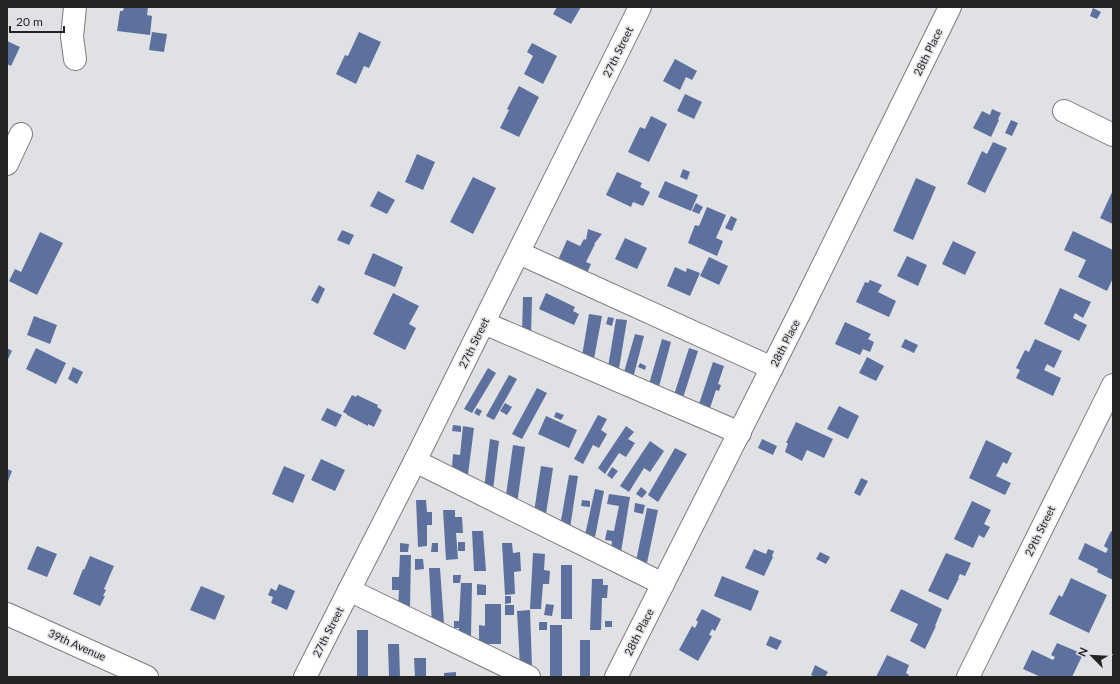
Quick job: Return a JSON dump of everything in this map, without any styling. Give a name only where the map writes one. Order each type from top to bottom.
[{"type":"street","points":[[75,7],[72,37],[75,59]]},
{"type":"street","name":"27th Street","points":[[305,677],[519,253],[640,7]]},
{"type":"street","name":"28th Place","points":[[616,677],[740,433],[950,7]]},
{"type":"street","points":[[1064,111],[1113,135]]},
{"type":"street","points":[[7,164],[21,134]]},
{"type":"street","points":[[519,253],[772,368]]},
{"type":"street","points":[[484,323],[740,433]]},
{"type":"street","name":"29th Street","points":[[968,677],[1113,385]]},
{"type":"street","points":[[415,461],[663,584]]},
{"type":"street","points":[[349,590],[529,677]]},
{"type":"street","name":"39th Avenue","points":[[7,614],[147,677]]},
{"type":"building","points":[[124,7],[148,7],[147,15],[152,16],[150,35],[117,31],[120,11],[123,11]]},
{"type":"building","points":[[557,7],[581,7],[571,24],[553,14]]},
{"type":"building","points":[[1093,8],[1101,12],[1097,19],[1090,16]]},
{"type":"building","points":[[152,32],[167,34],[164,52],[149,50]]},
{"type":"building","points":[[359,32],[381,42],[369,68],[364,66],[356,84],[336,74],[345,55],[348,56]]},
{"type":"building","points":[[7,41],[20,47],[11,66],[7,64]]},
{"type":"building","points":[[532,43],[557,56],[543,84],[524,74],[533,56],[527,52]]},
{"type":"building","points":[[675,59],[697,71],[692,80],[686,77],[680,90],[663,81]]},
{"type":"building","points":[[519,86],[539,97],[519,137],[500,128],[509,110],[507,109]]},
{"type":"building","points":[[685,94],[702,102],[694,119],[677,111]]},
{"type":"building","points":[[992,109],[1001,113],[991,137],[973,128],[982,111],[990,115]]},
{"type":"building","points":[[651,116],[667,124],[649,162],[628,152],[640,127],[645,129]]},
{"type":"building","points":[[1011,120],[1018,123],[1012,136],[1005,133]]},
{"type":"building","points":[[993,142],[1007,148],[985,193],[967,184],[982,151],[987,154]]},
{"type":"building","points":[[417,154],[435,162],[423,190],[405,182]]},
{"type":"building","points":[[683,169],[690,172],[687,180],[680,177]]},
{"type":"building","points":[[617,172],[642,183],[640,187],[650,192],[643,206],[633,202],[631,207],[606,195]]},
{"type":"building","points":[[473,177],[496,188],[473,234],[450,222]]},
{"type":"building","points":[[916,178],[936,187],[913,240],[893,231]]},
{"type":"building","points":[[665,181],[698,195],[691,211],[658,197]]},
{"type":"building","points":[[1113,190],[1113,224],[1100,218]]},
{"type":"building","points":[[378,191],[395,200],[387,214],[370,206]]},
{"type":"building","points":[[696,203],[703,207],[699,214],[692,211]]},
{"type":"building","points":[[707,207],[726,215],[716,238],[723,241],[717,256],[688,243],[695,225],[699,226]]},
{"type":"building","points":[[731,216],[737,219],[732,231],[725,228]]},
{"type":"building","points":[[588,229],[602,234],[594,244],[586,262],[591,264],[587,273],[558,260],[567,240],[580,246],[584,239],[586,240]]},
{"type":"building","points":[[342,230],[354,235],[349,245],[337,240]]},
{"type":"building","points":[[1073,231],[1113,250],[1113,278],[1107,291],[1078,277],[1086,260],[1064,250]]},
{"type":"building","points":[[40,232],[63,243],[37,295],[9,281],[15,269],[21,272]]},
{"type":"building","points":[[625,238],[647,248],[637,269],[615,259]]},
{"type":"building","points":[[953,241],[976,252],[965,275],[942,264]]},
{"type":"building","points":[[373,253],[403,267],[395,287],[364,274]]},
{"type":"building","points":[[907,256],[927,265],[918,286],[897,276]]},
{"type":"building","points":[[709,257],[728,266],[719,285],[700,276]]},
{"type":"building","points":[[675,267],[686,272],[687,268],[700,273],[690,296],[667,286]]},
{"type":"building","points":[[870,280],[882,285],[878,292],[896,301],[889,317],[856,302],[865,282],[868,283]]},
{"type":"building","points":[[319,285],[325,289],[318,304],[311,300]]},
{"type":"building","points":[[1060,288],[1091,302],[1083,318],[1075,313],[1073,318],[1087,325],[1079,341],[1044,324]]},
{"type":"building","points":[[393,293],[419,306],[409,324],[416,328],[405,350],[373,334]]},
{"type":"building","points":[[546,293],[575,307],[573,311],[579,314],[574,325],[539,309]]},
{"type":"building","points":[[523,297],[532,297],[531,335],[522,334]]},
{"type":"building","points":[[589,314],[602,316],[593,364],[581,362]]},
{"type":"building","points":[[34,316],[57,325],[50,344],[27,335]]},
{"type":"building","points":[[608,317],[614,318],[612,326],[606,324]]},
{"type":"building","points":[[616,319],[627,320],[618,375],[607,373]]},
{"type":"building","points":[[845,322],[871,334],[868,339],[874,342],[870,352],[863,349],[860,355],[835,344]]},
{"type":"building","points":[[635,334],[644,336],[632,382],[622,379]]},
{"type":"building","points":[[662,339],[671,342],[657,394],[647,391]]},
{"type":"building","points":[[905,339],[918,345],[914,353],[901,347]]},
{"type":"building","points":[[1035,339],[1062,351],[1054,368],[1047,364],[1044,370],[1061,378],[1053,396],[1016,378],[1020,370],[1016,368],[1025,350],[1029,352]]},
{"type":"building","points":[[7,348],[12,351],[7,361]]},
{"type":"building","points":[[36,348],[66,363],[56,384],[26,369]]},
{"type":"building","points":[[689,348],[698,351],[682,401],[673,398]]},
{"type":"building","points":[[867,357],[884,366],[876,381],[859,373]]},
{"type":"building","points":[[713,362],[724,366],[718,384],[721,385],[719,391],[716,390],[708,414],[697,410]]},
{"type":"building","points":[[640,363],[646,366],[645,370],[638,367]]},
{"type":"building","points":[[73,367],[83,372],[77,384],[68,379]]},
{"type":"building","points":[[488,368],[496,373],[472,413],[464,409]]},
{"type":"building","points":[[509,375],[517,379],[494,420],[486,416]]},
{"type":"building","points":[[537,388],[547,393],[522,439],[512,434]]},
{"type":"building","points":[[352,395],[356,397],[357,395],[378,405],[377,407],[382,410],[374,427],[368,424],[368,426],[343,412]]},
{"type":"building","points":[[505,403],[512,407],[507,415],[500,411]]},
{"type":"building","points":[[839,406],[859,416],[848,439],[827,429]]},
{"type":"building","points":[[327,408],[342,415],[336,427],[321,420]]},
{"type":"building","points":[[477,408],[482,411],[479,416],[474,413]]},
{"type":"building","points":[[556,412],[564,415],[561,420],[554,417]]},
{"type":"building","points":[[598,415],[607,419],[601,430],[607,434],[599,448],[593,445],[583,464],[574,459]]},
{"type":"building","points":[[546,416],[577,430],[569,448],[538,434]]},
{"type":"building","points":[[796,422],[833,439],[824,458],[807,450],[802,461],[785,452],[788,443],[786,443]]},
{"type":"building","points":[[453,425],[461,426],[461,432],[452,431]]},
{"type":"building","points":[[463,426],[474,428],[467,482],[456,481],[458,469],[452,468],[453,454],[460,455]]},
{"type":"building","points":[[626,426],[634,432],[628,439],[635,443],[626,457],[619,453],[605,474],[598,468]]},
{"type":"building","points":[[490,439],[499,441],[493,490],[484,489]]},
{"type":"building","points":[[762,439],[777,446],[773,455],[758,448]]},
{"type":"building","points":[[986,440],[1012,453],[1007,464],[1003,462],[996,476],[1011,483],[1005,495],[969,478]]},
{"type":"building","points":[[650,441],[664,451],[650,472],[644,468],[629,492],[620,486]]},
{"type":"building","points":[[513,445],[525,447],[517,504],[505,502]]},
{"type":"building","points":[[675,448],[687,454],[658,502],[648,495]]},
{"type":"building","points":[[321,459],[345,470],[335,491],[311,480]]},
{"type":"building","points":[[284,466],[305,475],[293,503],[272,494]]},
{"type":"building","points":[[541,466],[553,468],[546,514],[534,512]]},
{"type":"building","points":[[612,467],[618,471],[612,479],[607,475]]},
{"type":"building","points":[[7,469],[12,471],[7,484]]},
{"type":"building","points":[[569,475],[578,476],[570,528],[560,526]]},
{"type":"building","points":[[861,478],[868,481],[860,496],[854,493]]},
{"type":"building","points":[[641,487],[647,492],[642,498],[636,494]]},
{"type":"building","points":[[595,489],[604,491],[595,537],[585,535]]},
{"type":"building","points":[[609,494],[630,497],[621,552],[611,550],[612,541],[605,540],[607,530],[614,531],[619,506],[607,504]]},
{"type":"building","points":[[416,500],[426,500],[427,512],[432,512],[432,525],[427,525],[427,546],[418,547]]},
{"type":"building","points":[[582,500],[590,501],[590,507],[581,506]]},
{"type":"building","points":[[972,501],[991,510],[984,524],[990,527],[984,538],[979,535],[973,548],[954,539]]},
{"type":"building","points":[[635,503],[645,505],[643,514],[634,512]]},
{"type":"building","points":[[647,508],[658,510],[647,563],[636,561]]},
{"type":"building","points":[[443,510],[455,510],[455,517],[462,517],[463,533],[456,533],[458,559],[446,560]]},
{"type":"building","points":[[472,531],[483,531],[486,571],[474,571]]},
{"type":"building","points":[[1111,531],[1113,532],[1113,580],[1097,572],[1098,569],[1078,559],[1085,543],[1106,553],[1108,549],[1104,546]]},
{"type":"building","points":[[458,542],[465,542],[465,551],[458,551]]},
{"type":"building","points":[[400,543],[409,544],[408,552],[400,552]]},
{"type":"building","points":[[432,543],[438,543],[438,552],[431,552]]},
{"type":"building","points":[[502,543],[512,543],[513,553],[520,552],[521,571],[514,572],[515,594],[505,595]]},
{"type":"building","points":[[37,546],[57,554],[47,577],[27,569]]},
{"type":"building","points":[[754,549],[766,554],[768,549],[774,551],[773,557],[764,576],[745,568]]},
{"type":"building","points":[[820,552],[830,557],[826,564],[816,559]]},
{"type":"building","points":[[533,553],[545,554],[544,570],[550,571],[549,584],[543,584],[541,609],[530,609]]},
{"type":"building","points":[[946,553],[971,563],[965,576],[960,574],[948,600],[928,591]]},
{"type":"building","points":[[400,555],[411,555],[410,609],[398,609],[399,590],[392,590],[392,577],[399,577]]},
{"type":"building","points":[[90,556],[114,566],[104,589],[106,590],[103,596],[105,596],[100,606],[73,594]]},
{"type":"building","points":[[415,559],[423,559],[424,569],[415,570]]},
{"type":"building","points":[[561,565],[572,565],[572,619],[561,619]]},
{"type":"building","points":[[429,568],[440,568],[444,624],[432,625]]},
{"type":"building","points":[[453,575],[461,575],[460,583],[453,583]]},
{"type":"building","points":[[722,576],[759,591],[751,611],[714,596]]},
{"type":"building","points":[[1071,578],[1107,595],[1089,633],[1049,614],[1059,595],[1062,597]]},
{"type":"building","points":[[592,579],[603,579],[603,585],[608,585],[607,598],[602,598],[601,630],[590,630]]},
{"type":"building","points":[[461,583],[472,583],[471,638],[459,638],[459,628],[454,628],[454,621],[459,621]]},
{"type":"building","points":[[279,584],[295,591],[287,610],[271,603],[273,597],[268,595],[271,588],[276,591]]},
{"type":"building","points":[[477,584],[486,585],[486,595],[477,595]]},
{"type":"building","points":[[201,586],[225,596],[215,620],[190,610]]},
{"type":"building","points":[[901,589],[942,609],[925,649],[910,641],[918,624],[890,611]]},
{"type":"building","points":[[505,596],[511,596],[511,603],[505,604]]},
{"type":"building","points":[[485,604],[501,604],[501,644],[484,644],[484,642],[479,642],[479,625],[485,626]]},
{"type":"building","points":[[546,604],[554,605],[552,616],[544,615]]},
{"type":"building","points":[[505,605],[514,605],[514,615],[505,615]]},
{"type":"building","points":[[702,609],[721,619],[715,631],[712,629],[709,635],[712,636],[698,661],[679,650],[692,626],[695,628],[698,622],[696,620]]},
{"type":"building","points":[[530,610],[532,667],[520,667],[517,611]]},
{"type":"building","points":[[605,621],[612,621],[612,627],[605,627]]},
{"type":"building","points":[[539,622],[547,622],[547,630],[539,630]]},
{"type":"building","points":[[550,625],[562,625],[562,677],[550,677]]},
{"type":"building","points":[[357,630],[368,630],[368,677],[357,677]]},
{"type":"building","points":[[770,636],[782,641],[777,650],[766,645]]},
{"type":"building","points":[[580,640],[590,640],[590,677],[580,677]]},
{"type":"building","points":[[1057,643],[1083,654],[1072,677],[1041,677],[1023,669],[1032,650],[1053,660],[1055,657],[1051,655]]},
{"type":"building","points":[[388,644],[399,644],[400,677],[389,677]]},
{"type":"building","points":[[887,655],[909,665],[906,673],[909,675],[908,677],[876,677]]},
{"type":"building","points":[[414,658],[426,658],[426,677],[415,677]]},
{"type":"building","points":[[815,665],[828,672],[825,677],[816,677],[811,675]]},
{"type":"building","points":[[456,672],[456,677],[444,677],[444,673]]}]
